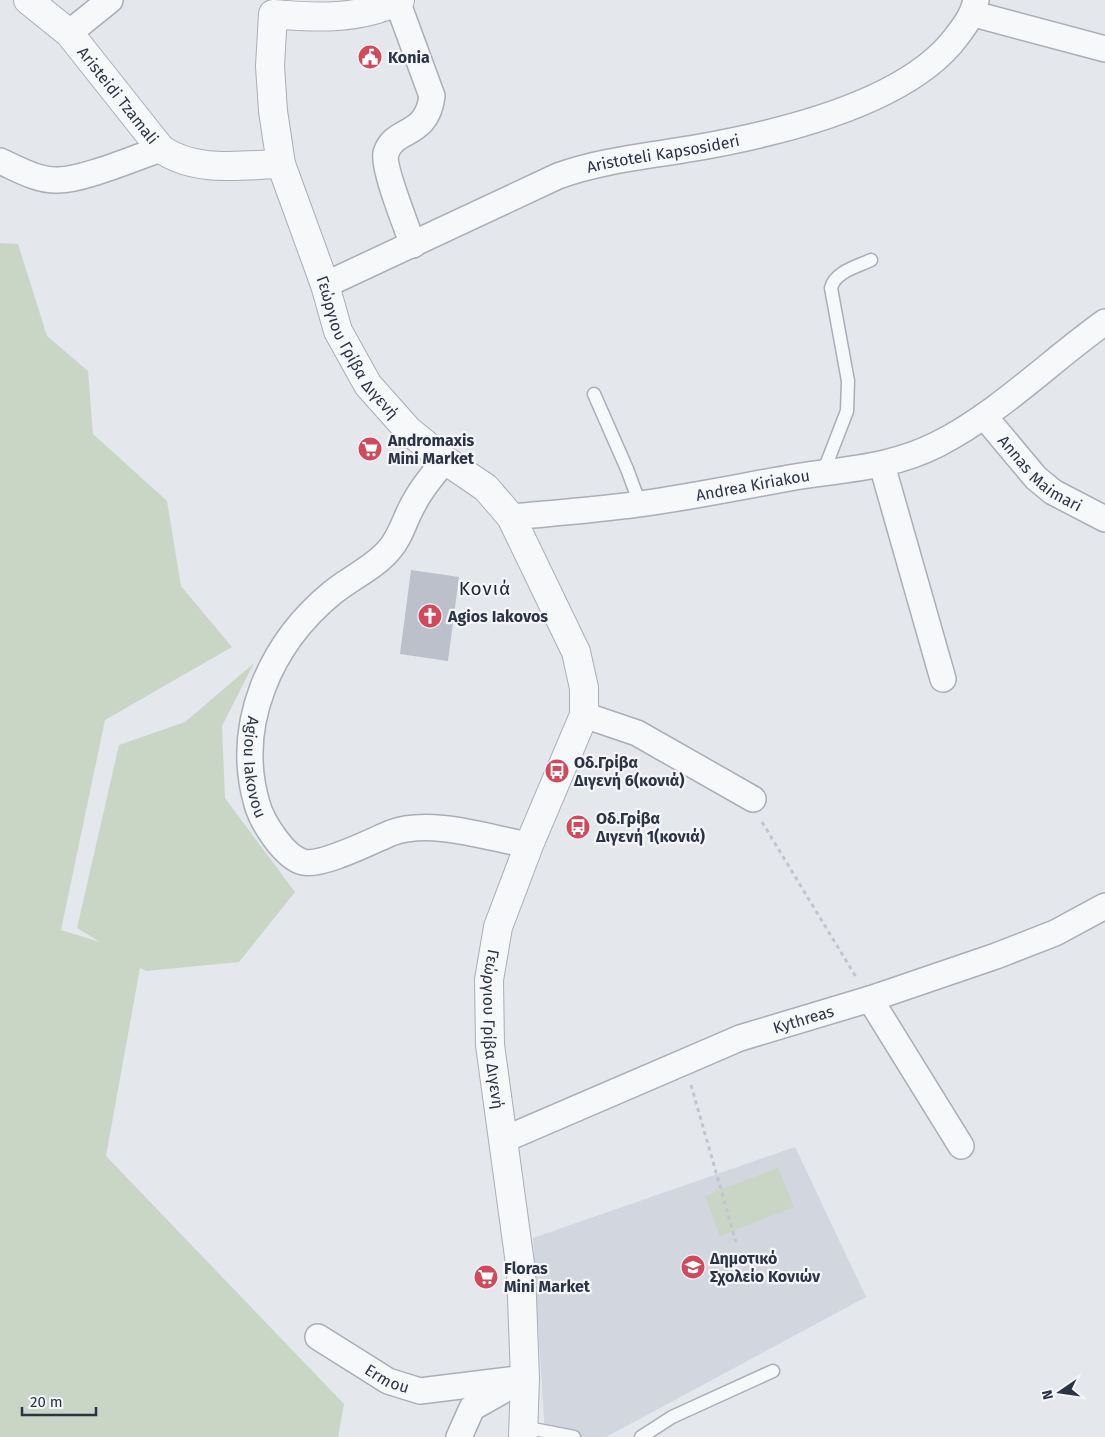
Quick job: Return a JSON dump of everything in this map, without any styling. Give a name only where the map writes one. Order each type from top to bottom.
[{"type":"street","name":"Aristeidi Tzamali","points":[[28,0],[69,33],[160,149],[171,156],[190,163],[215,166],[281,164]]},
{"type":"street","points":[[69,33],[110,0]]},
{"type":"street","points":[[274,7],[326,18],[371,11],[398,1],[432,96],[430,111],[422,123],[390,145],[385,154],[389,172],[413,244]]},
{"type":"street","name":"Γεώργιου Γρίβα Διγενή","points":[[274,7],[270,66],[273,111],[281,164],[325,285],[338,330],[368,385],[409,431],[445,460],[486,488],[511,517],[576,652],[584,688],[584,715],[529,845],[498,927],[489,980],[490,1045],[522,1271],[525,1378],[523,1432]]},
{"type":"street","points":[[975,7],[1105,49]]},
{"type":"street","name":"Aristoteli Kapsosideri","points":[[325,285],[558,176],[586,166],[696,148],[779,130],[879,94],[922,71],[949,46],[975,7]]},
{"type":"street","points":[[0,161],[43,179],[58,180],[76,177],[160,149]]},
{"type":"street","name":"Andrea Kiriakou","points":[[511,517],[640,504],[882,465],[909,457],[936,445],[984,416],[1071,346],[1105,322]]},
{"type":"street","name":"Annas Maimari","points":[[984,416],[1036,478],[1053,492],[1105,519]]},
{"type":"street","name":"Agiou Iakovou","points":[[445,460],[423,488],[390,550],[315,607],[298,626],[280,653],[266,678],[252,720],[249,757],[251,783],[259,811],[272,834],[289,854],[300,862],[318,862],[411,828],[434,828],[529,845]]},
{"type":"street","points":[[882,465],[943,679]]},
{"type":"street","points":[[584,715],[637,734],[753,799]]},
{"type":"street","name":"Kythreas","points":[[503,1140],[740,1038],[950,973],[1046,936],[1105,906]]},
{"type":"street","points":[[870,999],[961,1146]]},
{"type":"street","name":"Ermou","points":[[318,1338],[388,1381],[420,1391],[525,1378]]},
{"type":"street","points":[[459,1437],[472,1408],[525,1378]]},
{"type":"lane","points":[[823,473],[847,411],[848,381],[831,288],[833,280],[841,274],[871,260]]},
{"type":"lane","points":[[594,394],[627,469],[640,504]]},
{"type":"lane","points":[[641,1437],[672,1417],[773,1371]]},
{"type":"lane","points":[[523,1432],[574,1437]]},
{"type":"path","points":[[753,799],[754,808],[870,999]]},
{"type":"path","points":[[684,1063],[736,1242]]},
{"type":"shaded area","name":"Δημοτικό Σχολείο Κονιών","points":[[795,1147],[866,1297],[606,1437],[545,1437],[533,1238]]},
{"type":"green space","points":[[0,243],[18,244],[47,336],[88,371],[93,434],[167,501],[181,586],[232,647],[105,720],[61,930],[100,942],[77,928],[119,745],[185,722],[254,663],[222,726],[225,798],[295,892],[239,962],[146,971],[140,968],[106,1156],[344,1404],[338,1437],[0,1437]]},
{"type":"green space","points":[[778,1168],[794,1207],[720,1236],[705,1196]]},
{"type":"building","name":"Agios Iakovos","points":[[411,570],[459,577],[448,661],[400,654]]},
{"type":"place","name":"Konia","points":[[370,57]]},
{"type":"place","name":"Andromaxis Mini Market","points":[[370,449]]},
{"type":"place","name":"Agios Iakovos","points":[[430,616]]},
{"type":"place","name":"Οδ.Γρίβα Διγενή 6(κονιά)","points":[[557,771]]},
{"type":"place","name":"Οδ.Γρίβα Διγενή 1(κονιά)","points":[[578,827]]},
{"type":"place","name":"Δημοτικό Σχολείο Κονιών","points":[[693,1267]]},
{"type":"place","name":"Floras Mini Market","points":[[486,1277]]},
{"type":"district","name":"Κονιά","points":[[485,588]]}]
